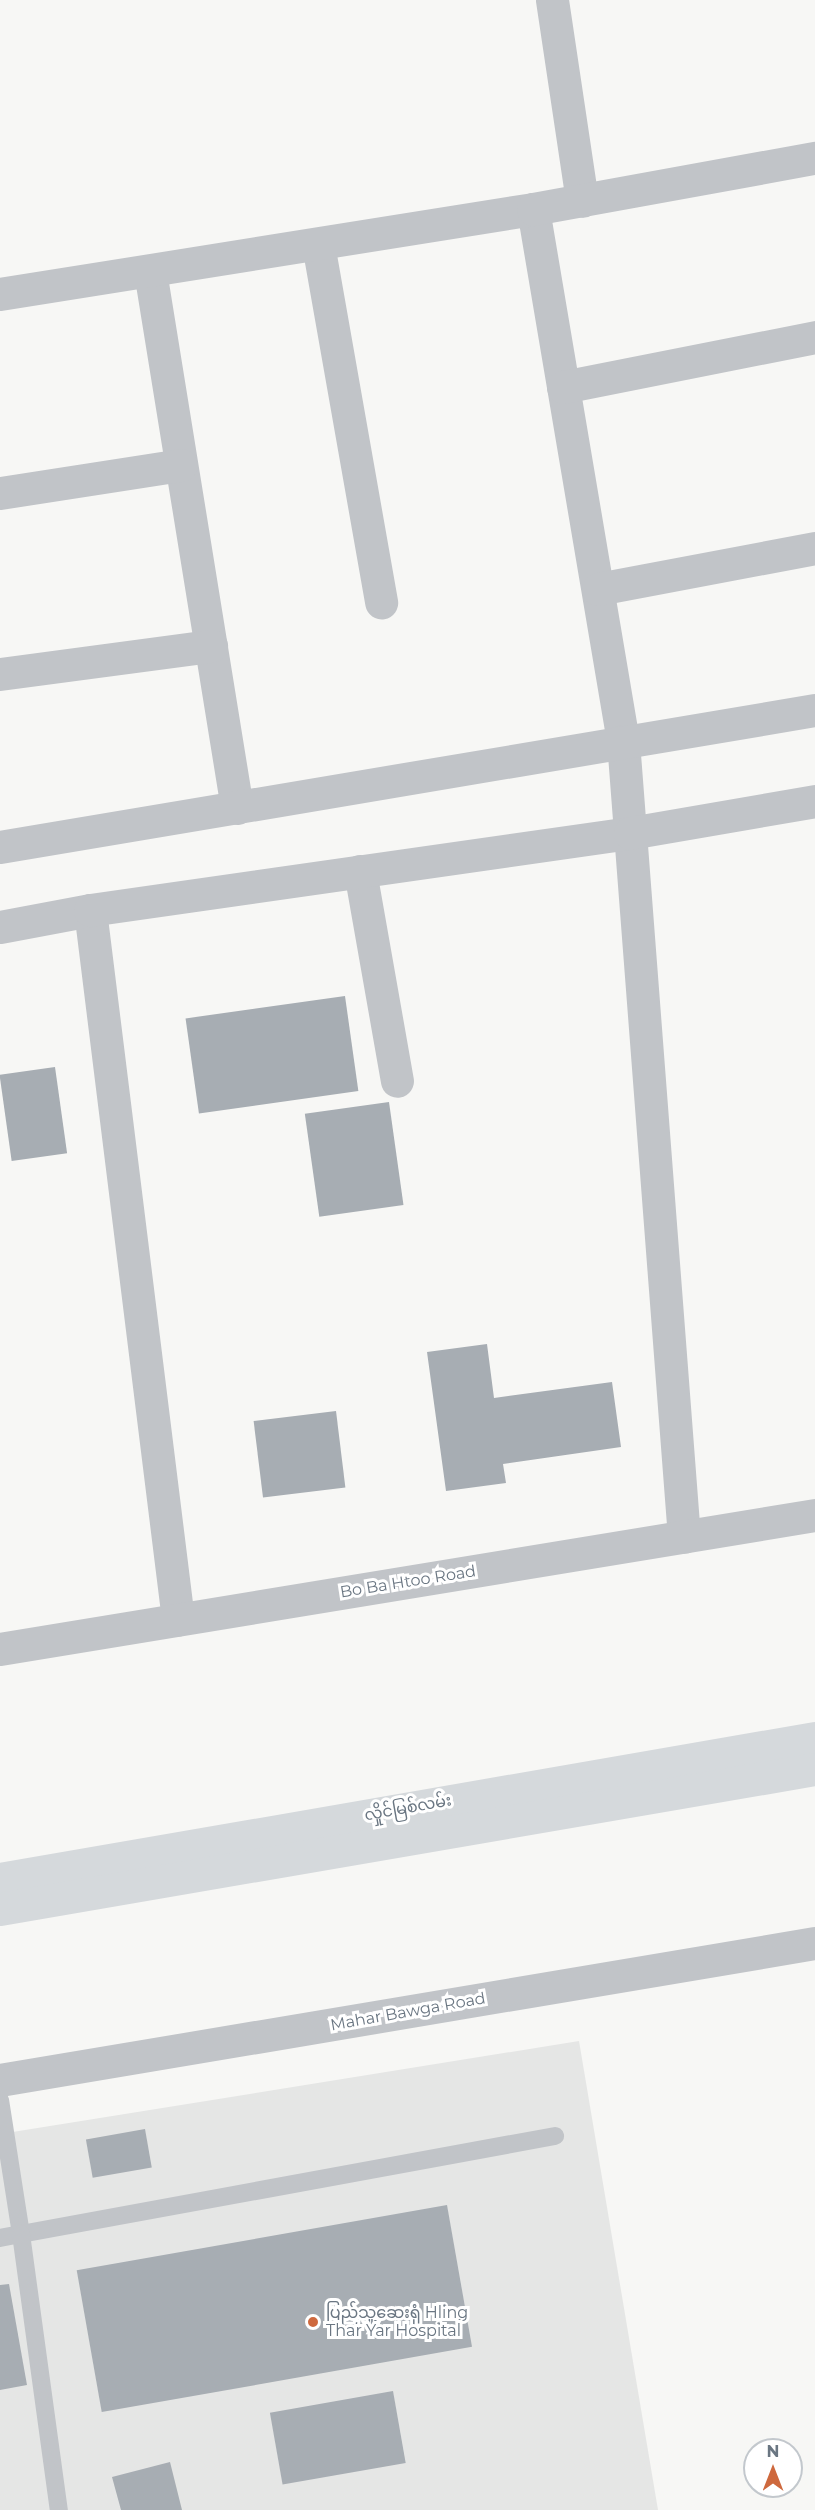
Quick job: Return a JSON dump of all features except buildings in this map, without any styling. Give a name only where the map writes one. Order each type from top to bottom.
[{"type":"main road","name":"လှိုင်မြစ်လမ်း","points":[[0,1879],[815,1738]]},
{"type":"main road","name":"လှိုင်မြစ်လမ်း","points":[[0,1909],[815,1769]]},
{"type":"street","points":[[552,0],[582,201]]},
{"type":"street","points":[[0,294],[582,201],[815,158]]},
{"type":"street","points":[[533,209],[623,741],[684,1537]]},
{"type":"street","points":[[318,244],[381,602]]},
{"type":"street","points":[[150,271],[237,808]]},
{"type":"street","points":[[563,387],[815,337]]},
{"type":"street","points":[[0,493],[181,465]]},
{"type":"street","points":[[598,589],[815,549]]},
{"type":"street","points":[[0,674],[211,646]]},
{"type":"street","points":[[0,847],[815,710]]},
{"type":"street","points":[[0,927],[90,910],[630,833],[815,801]]},
{"type":"street","points":[[360,871],[397,1081]]},
{"type":"street","points":[[90,910],[178,1620]]},
{"type":"street","name":"Bo Ba Htoo Road","points":[[0,1650],[815,1515]]},
{"type":"street","name":"Mahar Bawga Road","points":[[0,2080],[815,1943]]},
{"type":"lane","points":[[0,2100],[59,2510]]},
{"type":"lane","points":[[0,2238],[555,2136]]},
{"type":"shaded area","name":"ပြည်သူ့ဆေးရုံ Hling Thar Yar Hospital","points":[[579,2041],[658,2510],[0,2510],[0,2134]]},
{"type":"place","name":"ပြည်သူ့ဆေးရုံ Hling Thar Yar Hospital","points":[[313,2322]]}]
